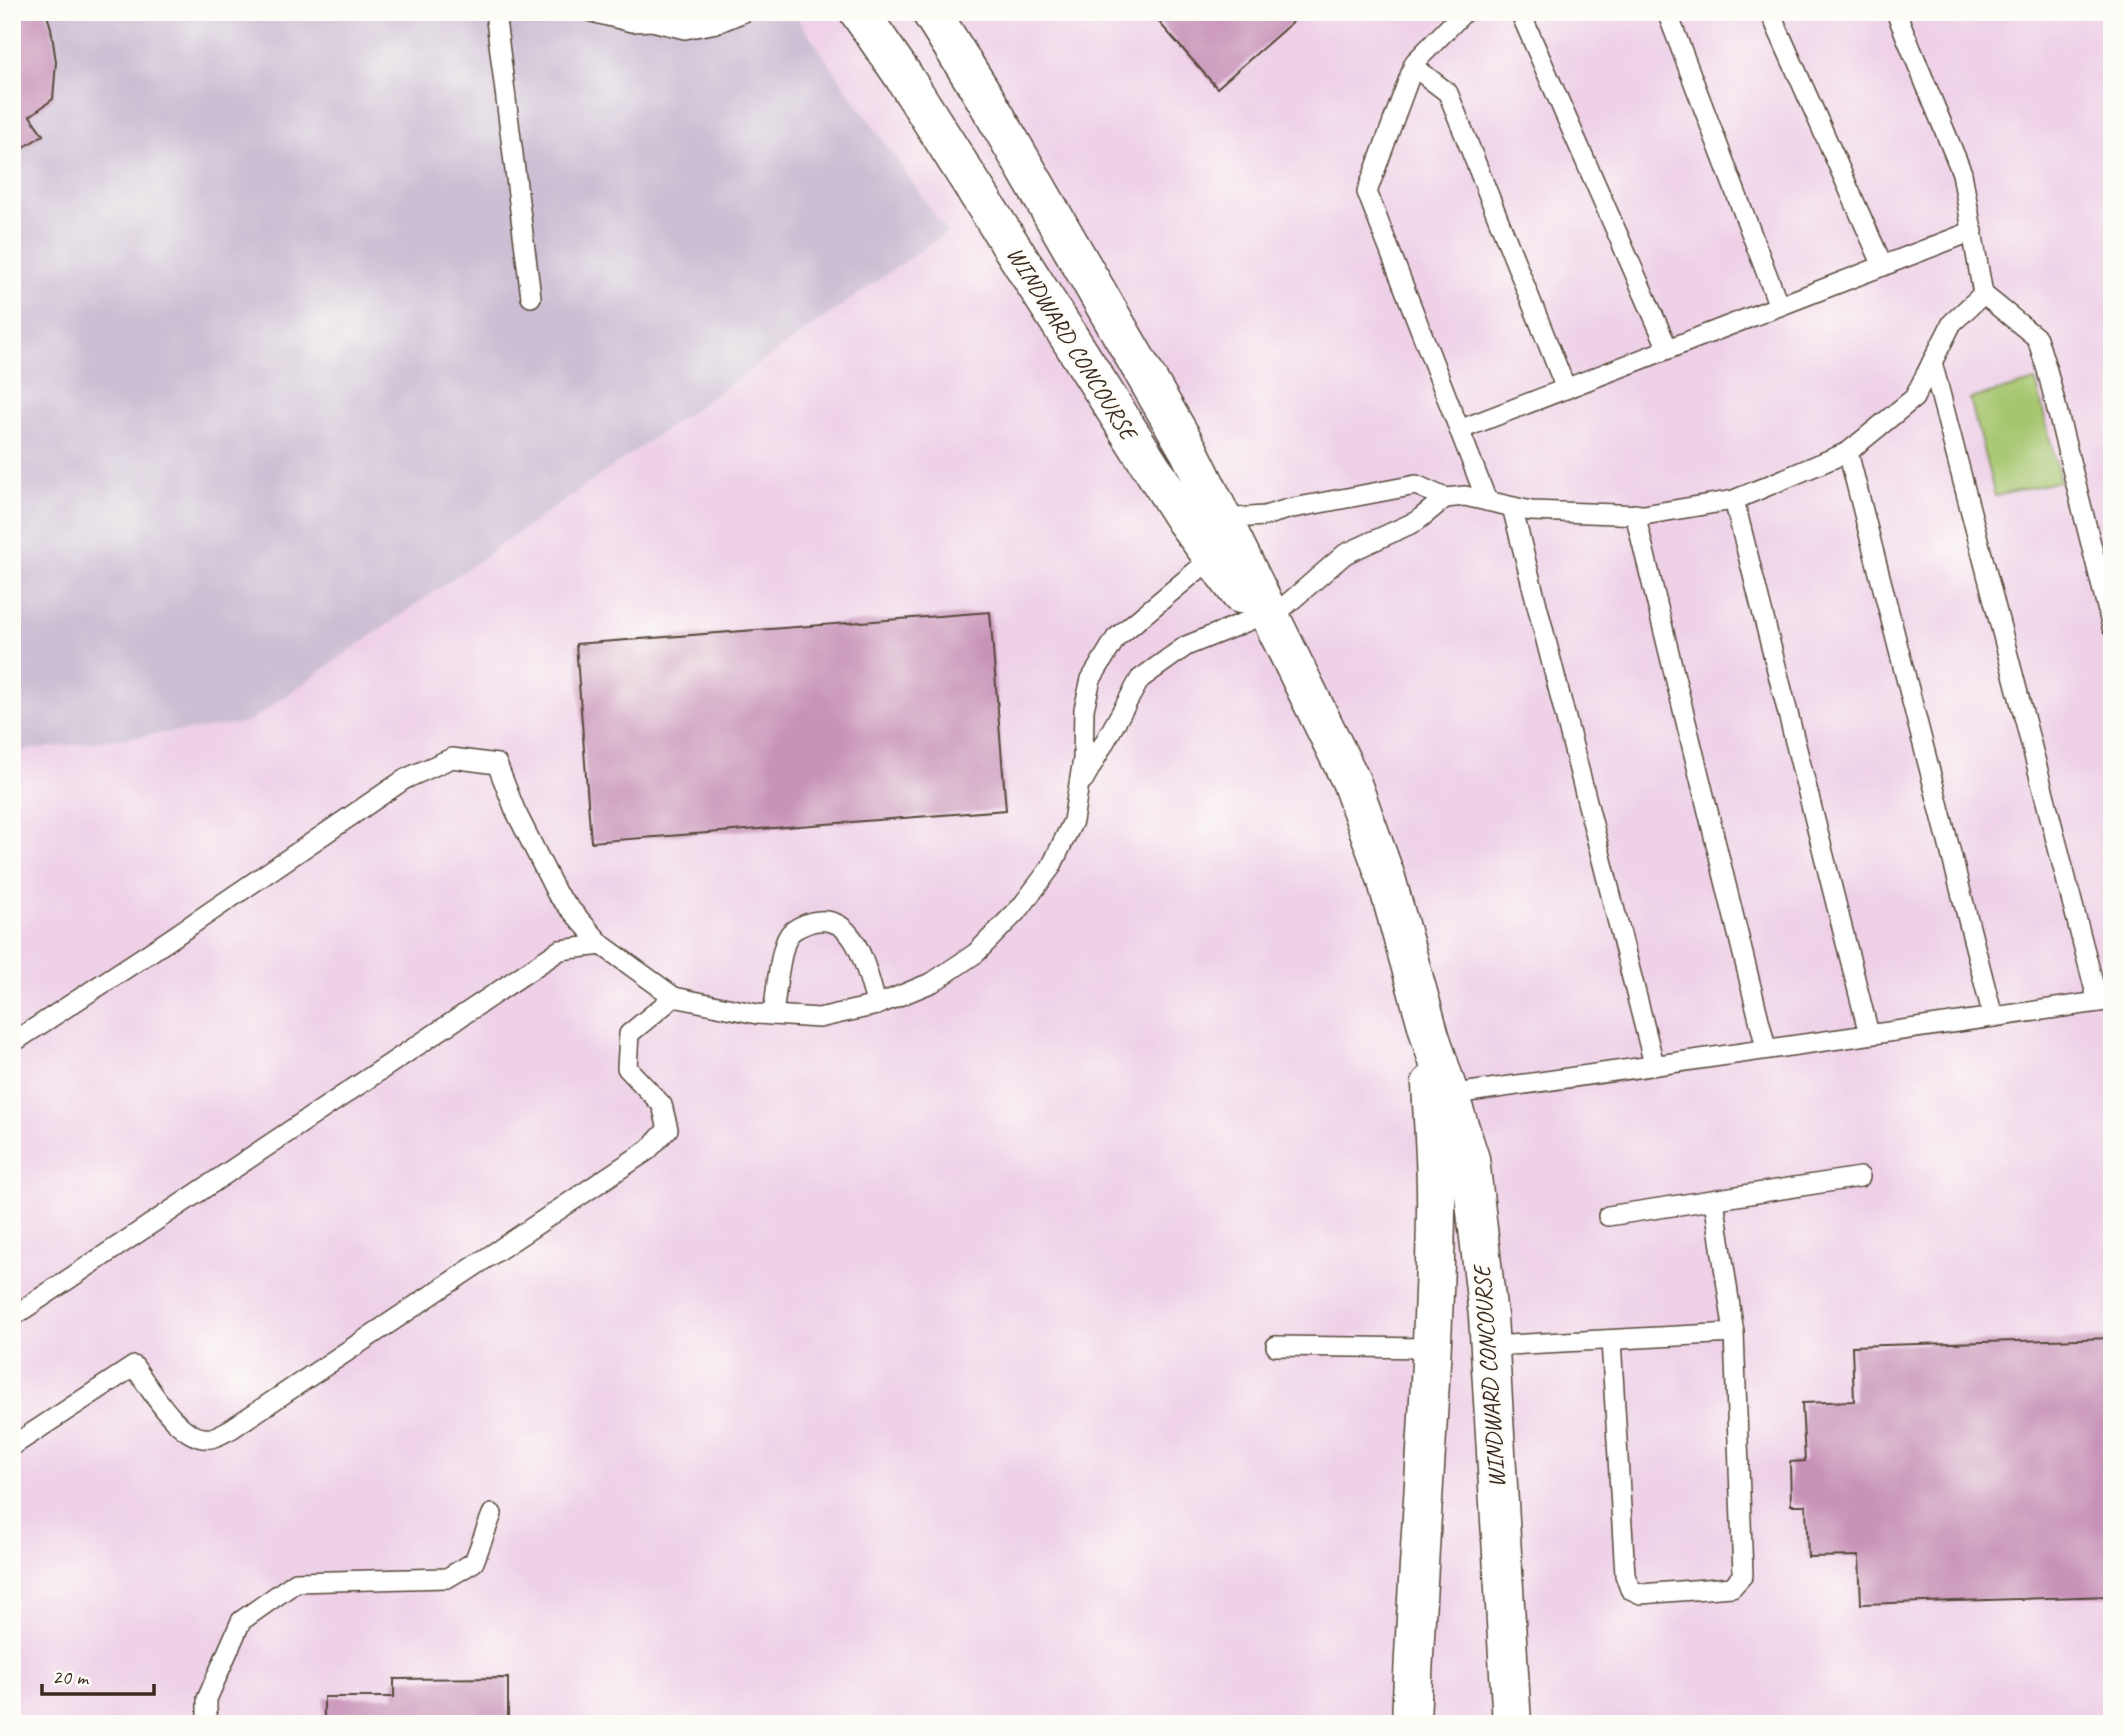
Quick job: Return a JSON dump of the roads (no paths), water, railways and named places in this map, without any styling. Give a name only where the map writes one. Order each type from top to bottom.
[{"type":"street","name":"WINDWARD CONCOURSE","points":[[859,12],[902,74],[1185,520],[1264,618],[1294,666],[1351,781],[1386,878],[1430,1036],[1469,1159],[1489,1346],[1512,1724]]},
{"type":"street","name":"WINDWARD CONCOURSE","points":[[932,12],[985,98],[1175,428],[1222,519],[1264,618]]},
{"type":"street","name":"WINDWARD CONCOURSE","points":[[1412,1724],[1415,1612],[1425,1472],[1436,1209],[1430,1036]]},
{"type":"lane","points":[[495,12],[531,297]]},
{"type":"lane","points":[[592,12],[632,22],[656,17],[685,29],[717,23],[744,12]]},
{"type":"lane","points":[[1464,12],[1413,66],[1367,192],[1487,501]]},
{"type":"lane","points":[[1520,12],[1668,349]]},
{"type":"lane","points":[[1667,12],[1779,306]]},
{"type":"lane","points":[[1770,12],[1883,265]]},
{"type":"lane","points":[[1896,12],[1962,173],[1983,294],[2036,338],[2048,370],[2112,627]]},
{"type":"lane","points":[[1413,66],[1448,93],[1566,389]]},
{"type":"lane","points":[[1459,430],[1973,231]]},
{"type":"lane","points":[[1222,519],[1264,516],[1416,485],[1445,498],[1465,496],[1531,511],[1635,514],[1734,500],[1848,452],[1914,398],[1952,323],[1983,294]]},
{"type":"lane","points":[[1448,1094],[2105,1001],[1932,362]]},
{"type":"lane","points":[[1848,452],[1993,1017]]},
{"type":"lane","points":[[1078,789],[1140,679],[1186,646],[1264,618],[1345,554],[1418,521],[1445,498]]},
{"type":"lane","points":[[1734,500],[1869,1034]]},
{"type":"lane","points":[[1513,507],[1654,1063]]},
{"type":"lane","points":[[1635,514],[1766,1048]]},
{"type":"lane","points":[[12,1043],[405,779],[452,758],[497,764],[514,810],[557,894],[602,945],[674,997],[757,1014],[819,1018],[877,1005],[933,982],[976,953],[1021,907],[1051,867],[1073,821],[1083,759],[1084,709],[1091,679],[1116,638],[1213,557]]},
{"type":"lane","points":[[773,1015],[782,958],[790,934],[806,923],[825,919],[844,927],[858,947],[877,1005]]},
{"type":"lane","points":[[12,1317],[561,950],[602,945]]},
{"type":"lane","points":[[12,1446],[134,1366],[177,1425],[194,1436],[211,1438],[231,1429],[648,1150],[668,1129],[662,1105],[627,1068],[629,1034],[674,997]]},
{"type":"lane","points":[[1608,1216],[1860,1177]]},
{"type":"lane","points":[[1611,1340],[1625,1575],[1630,1589],[1641,1594],[1732,1587],[1743,1575],[1734,1334],[1714,1200]]},
{"type":"lane","points":[[1489,1346],[1734,1334]]},
{"type":"lane","points":[[1276,1346],[1430,1348]]},
{"type":"lane","points":[[207,1724],[207,1699],[241,1621],[296,1582],[447,1578],[474,1562],[492,1514]]}]
